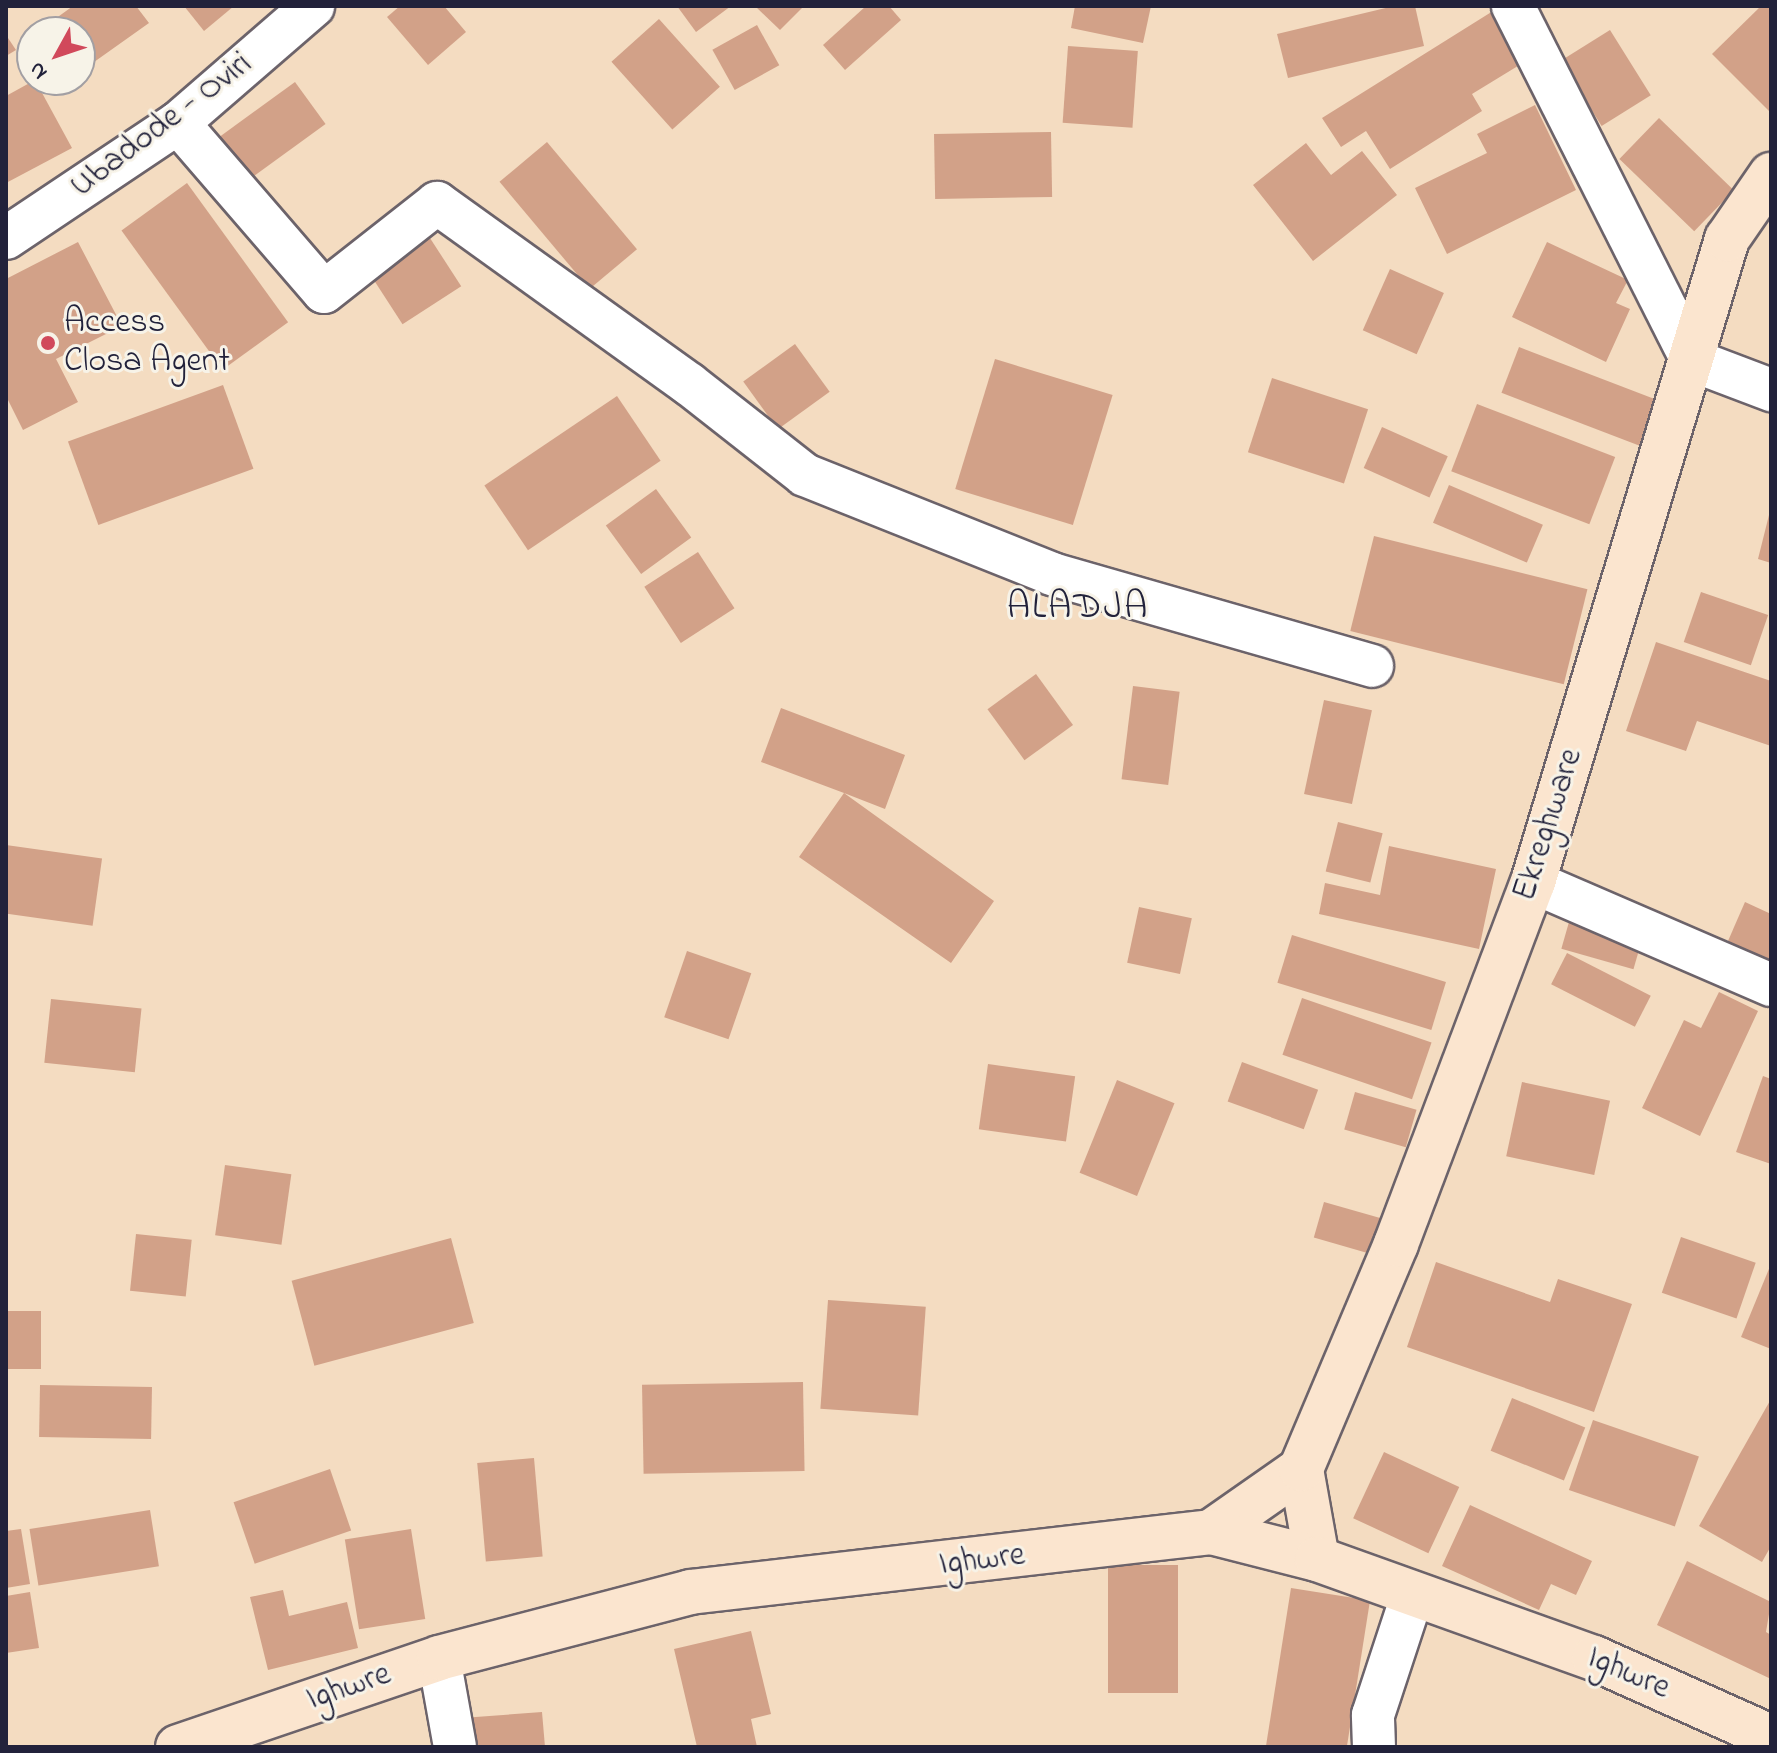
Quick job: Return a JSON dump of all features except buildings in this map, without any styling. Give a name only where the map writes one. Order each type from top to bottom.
[{"type":"street","name":"Ubadode - Oviri","points":[[6,238],[178,123],[313,6]]},
{"type":"street","points":[[1513,6],[1692,360],[1771,390]]},
{"type":"street","points":[[178,123],[324,292],[437,203],[689,384],[805,475],[1052,574],[1372,666]]},
{"type":"street","name":"Ekreghware","points":[[1301,1469],[1396,1244],[1533,882],[1727,239],[1771,175]]},
{"type":"street","points":[[1533,882],[1771,985]]},
{"type":"street","points":[[1211,1532],[1301,1469],[1317,1559]]},
{"type":"street","name":"Ighwre","points":[[197,1744],[439,1658],[690,1592],[1211,1532],[1317,1559],[1594,1658],[1771,1737]]},
{"type":"street","points":[[1374,1747],[1373,1715],[1413,1593]]},
{"type":"street","points":[[439,1658],[455,1747]]},
{"type":"place","name":"Access Closa Agent","points":[[48,343]]},
{"type":"district","name":"ALADJA","points":[[1078,609]]}]
